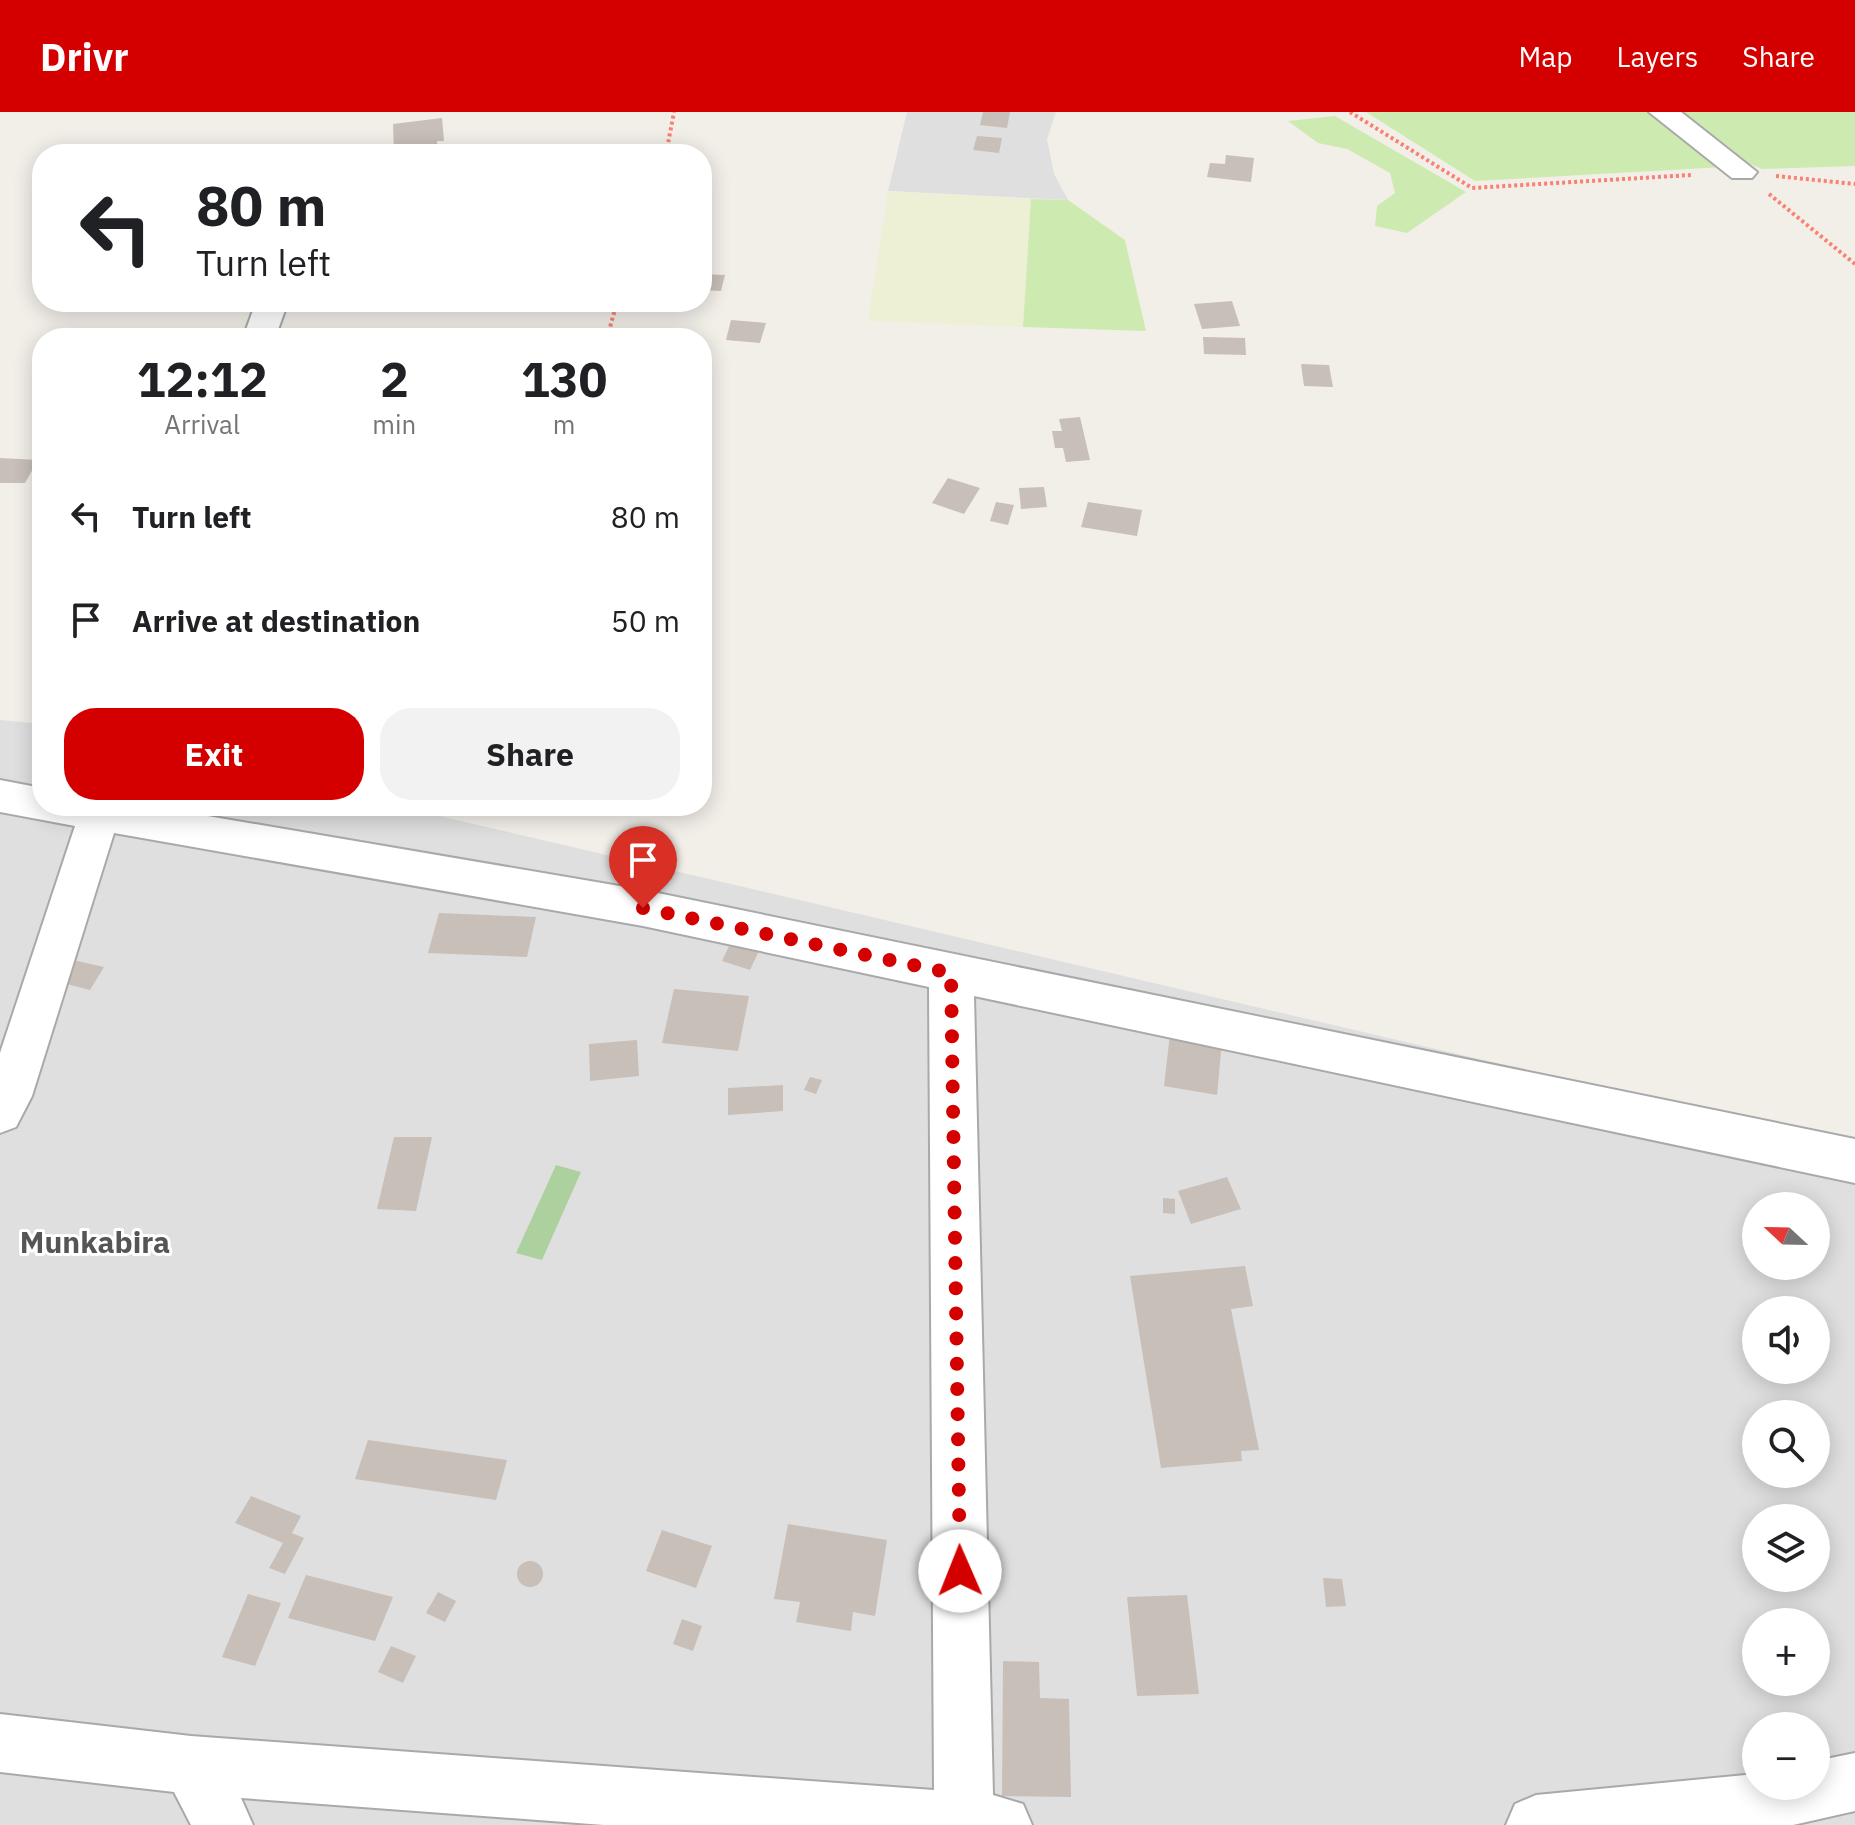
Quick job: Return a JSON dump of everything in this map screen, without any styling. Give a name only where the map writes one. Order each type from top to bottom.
[{"type":"street","points":[[1663,112],[1742,172]]},
{"type":"street","points":[[0,796],[32,802]]},
{"type":"street","points":[[0,1112],[9,1096],[98,816]]},
{"type":"street","points":[[128,816],[643,908],[1855,1161]]},
{"type":"street","points":[[0,1743],[191,1765],[983,1824],[951,973]]},
{"type":"street","points":[[191,1765],[223,1825]]},
{"type":"street","points":[[1536,1825],[1740,1807],[1855,1782]]},
{"type":"path","points":[[668,144],[674,112]]},
{"type":"path","points":[[1350,112],[1472,188],[1742,172],[1855,184]]},
{"type":"path","points":[[1742,172],[1855,264]]},
{"type":"shaded area","points":[[907,112],[1056,112],[1047,139],[1054,174],[1068,200],[888,191]]},
{"type":"shaded area","points":[[0,720],[32,723],[32,816],[440,816],[1855,1147],[1855,1825],[0,1825]]},
{"type":"green space","points":[[1366,112],[1651,112],[1724,167],[1475,181]]},
{"type":"green space","points":[[1677,112],[1855,112],[1855,166],[1762,169],[1743,161]]},
{"type":"green space","points":[[1335,116],[1466,192],[1407,233],[1375,226],[1377,206],[1395,193],[1390,173],[1347,149],[1318,143],[1288,121]]},
{"type":"green space","points":[[888,191],[1031,199],[1023,327],[868,321]]},
{"type":"green space","points":[[1031,199],[1068,200],[1125,240],[1146,331],[1023,327]]},
{"type":"green space","points":[[556,1165],[581,1172],[542,1260],[516,1253]]},
{"type":"building","points":[[983,112],[1010,112],[1007,128],[980,125]]},
{"type":"building","points":[[442,118],[444,141],[437,141],[437,144],[394,144],[393,124]]},
{"type":"building","points":[[977,136],[1002,138],[999,153],[973,150]]},
{"type":"building","points":[[1226,155],[1254,158],[1251,182],[1207,177],[1210,163],[1225,164]]},
{"type":"building","points":[[712,274],[725,275],[721,291],[712,291]]},
{"type":"building","points":[[1232,301],[1240,326],[1202,329],[1194,304]]},
{"type":"building","points":[[731,320],[766,323],[760,343],[726,340]]},
{"type":"building","points":[[1203,337],[1245,338],[1246,355],[1204,354]]},
{"type":"building","points":[[1301,364],[1329,365],[1333,387],[1304,386]]},
{"type":"building","points":[[1080,417],[1090,460],[1066,462],[1063,448],[1055,448],[1052,431],[1062,431],[1059,419]]},
{"type":"building","points":[[0,458],[32,460],[32,471],[25,483],[0,483]]},
{"type":"building","points":[[948,478],[980,488],[964,514],[932,503]]},
{"type":"building","points":[[1044,487],[1047,507],[1021,509],[1019,488]]},
{"type":"building","points":[[996,502],[1014,505],[1008,525],[990,521]]},
{"type":"building","points":[[1088,502],[1142,510],[1137,536],[1081,527]]},
{"type":"building","points":[[439,913],[536,917],[527,957],[428,953]]},
{"type":"building","points":[[737,929],[766,936],[750,970],[722,961]]},
{"type":"building","points":[[73,960],[104,967],[90,990],[59,982]]},
{"type":"building","points":[[674,989],[749,996],[738,1051],[662,1043]]},
{"type":"building","points":[[1170,1034],[1222,1042],[1217,1095],[1164,1086]]},
{"type":"building","points":[[637,1040],[639,1076],[590,1081],[589,1044]]},
{"type":"building","points":[[810,1077],[822,1080],[816,1094],[804,1090]]},
{"type":"building","points":[[783,1085],[783,1111],[728,1115],[728,1088]]},
{"type":"building","points":[[394,1137],[432,1137],[416,1211],[377,1209]]},
{"type":"building","points":[[1227,1177],[1241,1209],[1191,1224],[1178,1191]]},
{"type":"building","points":[[1163,1198],[1175,1199],[1175,1214],[1163,1213]]},
{"type":"building","points":[[1245,1266],[1253,1306],[1231,1309],[1259,1450],[1241,1451],[1242,1461],[1161,1468],[1130,1276]]},
{"type":"building","points":[[368,1440],[507,1460],[496,1500],[355,1479]]},
{"type":"building","points":[[251,1496],[301,1516],[292,1533],[304,1538],[285,1574],[269,1568],[283,1543],[235,1523]]},
{"type":"building","points":[[788,1524],[887,1540],[875,1616],[853,1612],[851,1631],[796,1622],[800,1602],[774,1599]]},
{"type":"building","points":[[662,1530],[712,1546],[696,1588],[646,1571]]},
{"type":"building","points":[[530,1561],[539,1565],[543,1574],[539,1583],[530,1587],[521,1583],[517,1574],[521,1565]]},
{"type":"building","points":[[306,1575],[393,1597],[375,1641],[288,1618]]},
{"type":"building","points":[[1323,1578],[1342,1579],[1346,1606],[1326,1607]]},
{"type":"building","points":[[438,1592],[456,1601],[445,1622],[426,1613]]},
{"type":"building","points":[[248,1594],[281,1603],[255,1666],[222,1657]]},
{"type":"building","points":[[1187,1595],[1199,1694],[1137,1696],[1127,1597]]},
{"type":"building","points":[[682,1619],[702,1626],[693,1651],[673,1644]]},
{"type":"building","points":[[391,1646],[416,1656],[403,1683],[378,1672]]},
{"type":"building","points":[[1003,1661],[1039,1662],[1040,1698],[1069,1699],[1071,1797],[1002,1796]]},
{"type":"district","name":"Munkabira","points":[[95,1241]]},
{"type":"route","points":[[643,908],[951,973],[960,1571]]}]
